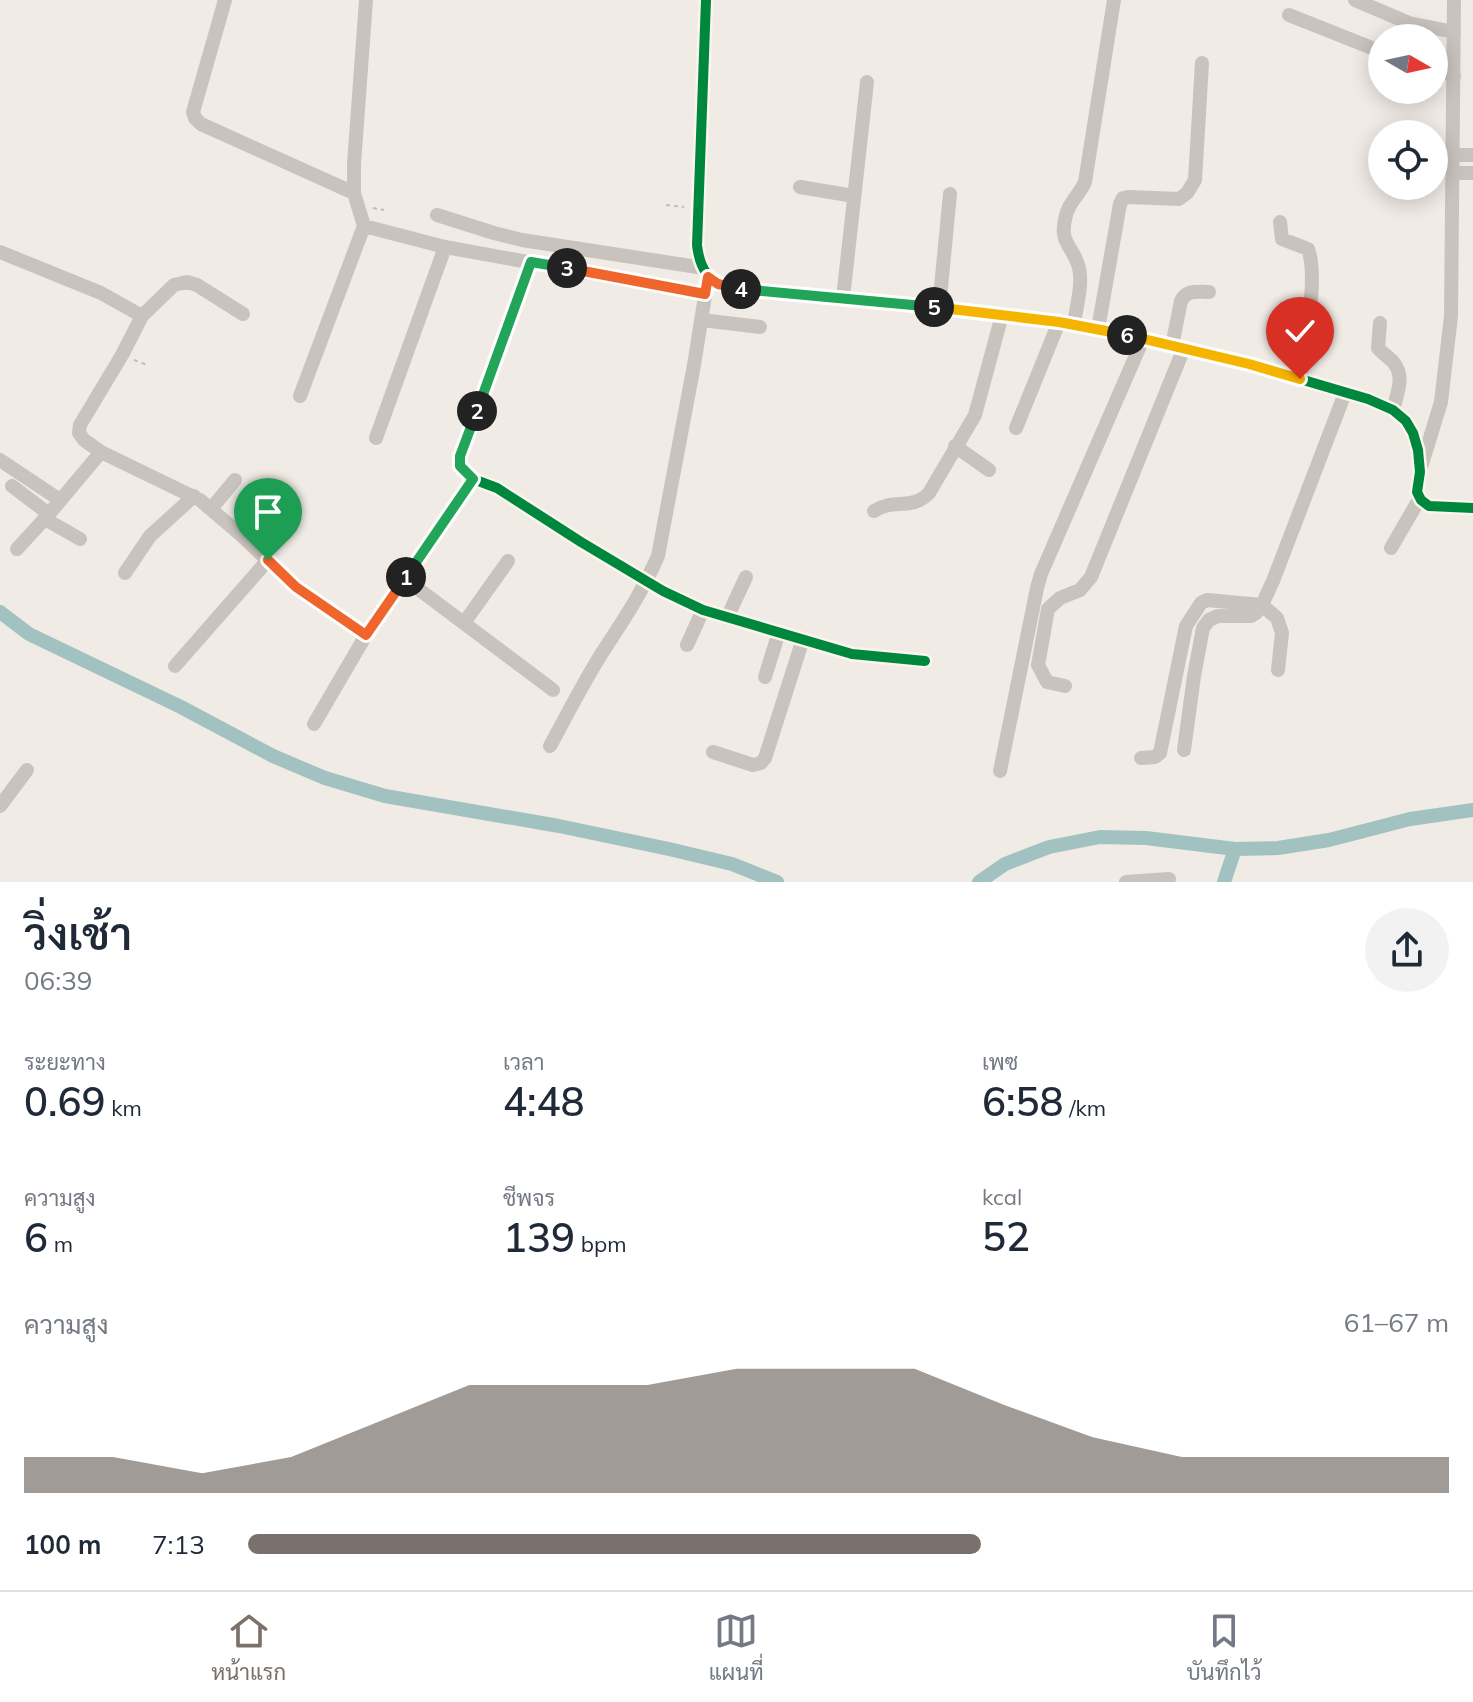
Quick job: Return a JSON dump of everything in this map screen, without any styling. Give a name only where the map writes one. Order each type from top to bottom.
[{"type":"street","points":[[225,0],[193,112],[195,118],[201,124],[354,193]]},
{"type":"street","points":[[300,396],[364,226],[354,193],[354,164],[366,0]]},
{"type":"street","points":[[706,0],[697,245],[698,256],[706,272],[718,284],[732,288],[1066,323],[1178,347],[1300,379],[1368,399],[1393,410],[1406,421],[1413,433],[1420,472]]},
{"type":"street","points":[[1016,428],[1066,323],[1080,277],[1079,265],[1062,232],[1066,210],[1085,182],[1114,0]]},
{"type":"street","points":[[1355,0],[1409,23],[1454,32]]},
{"type":"street","points":[[1454,0],[1451,316],[1441,402],[1417,492],[1429,506],[1473,508]]},
{"type":"street","points":[[1289,15],[1368,46]]},
{"type":"street","points":[[1098,329],[1123,198],[1179,199],[1195,180],[1202,63]]},
{"type":"street","points":[[1448,74],[1454,76]]},
{"type":"street","points":[[843,298],[867,82]]},
{"type":"street","points":[[1453,155],[1473,155]]},
{"type":"street","points":[[1453,173],[1473,173]]},
{"type":"street","points":[[800,187],[854,196]]},
{"type":"street","points":[[939,308],[950,194]]},
{"type":"street","points":[[437,215],[522,240],[706,272]]},
{"type":"street","points":[[1280,222],[1282,239],[1308,249],[1312,258],[1313,277],[1300,379]]},
{"type":"street","points":[[364,226],[445,247],[705,294]]},
{"type":"street","points":[[376,438],[445,247]]},
{"type":"street","points":[[0,252],[101,293],[142,316]]},
{"type":"street","points":[[531,262],[460,456],[460,466],[473,479],[497,488],[663,591],[703,610],[852,654],[925,661]]},
{"type":"street","points":[[550,746],[601,654],[648,581],[658,556],[702,320],[706,272]]},
{"type":"street","points":[[243,314],[197,285],[187,282],[174,285],[142,316],[80,425],[79,433],[101,452],[194,496],[296,587],[366,635]]},
{"type":"street","points":[[1065,686],[1047,682],[1038,665],[1048,609],[1060,598],[1080,590],[1091,577],[1178,347],[1181,301],[1188,292],[1209,292]]},
{"type":"street","points":[[874,511],[882,506],[911,504],[925,498],[975,415],[1002,315]]},
{"type":"street","points":[[702,320],[760,327]]},
{"type":"street","points":[[1380,323],[1378,348],[1391,359],[1401,379],[1393,410]]},
{"type":"street","points":[[1000,771],[1041,574],[1143,339]]},
{"type":"street","points":[[1184,750],[1203,628],[1209,620],[1218,616],[1251,616],[1262,605],[1345,393]]},
{"type":"street","points":[[955,446],[989,470]]},
{"type":"street","points":[[17,549],[101,452]]},
{"type":"street","points":[[0,460],[60,500]]},
{"type":"street","points":[[314,724],[366,635],[473,479]]},
{"type":"street","points":[[211,509],[235,480]]},
{"type":"street","points":[[12,486],[47,517],[80,539]]},
{"type":"street","points":[[125,573],[150,536],[194,496]]},
{"type":"street","points":[[1391,548],[1420,498]]},
{"type":"street","points":[[175,666],[268,560]]},
{"type":"street","points":[[464,623],[508,561]]},
{"type":"street","points":[[727,618],[746,577]]},
{"type":"street","points":[[405,579],[553,690]]},
{"type":"street","points":[[1141,758],[1155,757],[1160,753],[1186,626],[1201,603],[1207,600],[1262,605],[1277,618],[1282,633],[1278,670]]},
{"type":"street","points":[[687,645],[703,610]]},
{"type":"street","points":[[765,677],[779,632]]},
{"type":"street","points":[[713,752],[753,765],[765,758],[803,639]]},
{"type":"street","points":[[0,806],[27,770]]},
{"type":"street","points":[[1126,882],[1169,879]]},
{"type":"path","points":[[666,205],[697,209]]},
{"type":"waterway","points":[[0,612],[29,634],[181,707],[273,756],[325,778],[385,796],[559,826],[669,849],[732,864],[777,882]]},
{"type":"waterway","points":[[979,882],[1005,864],[1049,847],[1100,837],[1146,838],[1235,849],[1278,848],[1329,840],[1410,819],[1473,810]]},
{"type":"waterway","points":[[1224,882],[1235,849]]},
{"type":"cycle path","points":[[706,0],[697,245],[703,268],[717,282],[732,288],[933,307],[1112,331],[1249,364],[1368,399],[1393,410],[1406,421],[1413,433],[1420,472],[1417,492],[1421,500],[1429,506],[1473,508]]},
{"type":"cycle path","points":[[531,262],[460,456],[460,466],[473,479],[497,488],[663,591],[703,610],[852,654],[925,661]]},
{"type":"route","points":[[268,560],[296,587],[366,635],[473,479],[460,466],[460,456],[531,262],[705,294],[708,277],[732,288],[1059,322],[1112,331],[1300,379]]}]
